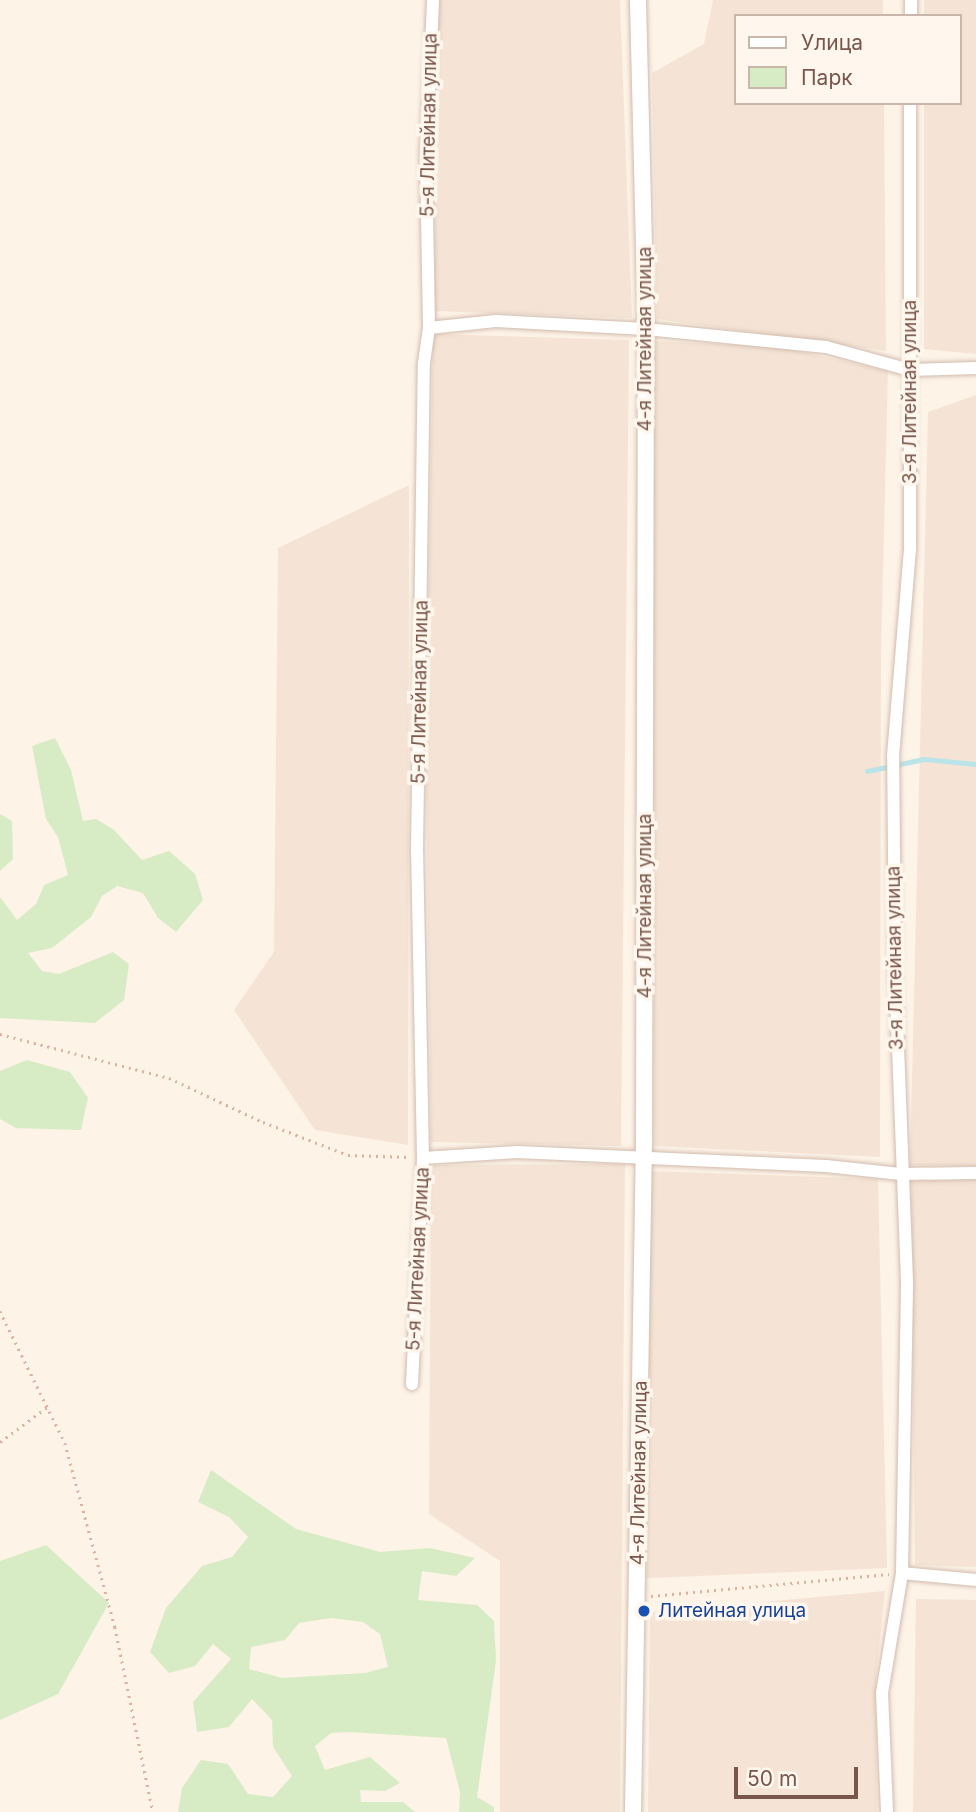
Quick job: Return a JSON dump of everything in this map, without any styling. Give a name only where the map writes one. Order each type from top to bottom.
[{"type":"street","name":"5-я Литейная улица","points":[[412,1384],[423,1158],[417,852],[424,363],[429,328],[426,156],[433,0]]},
{"type":"street","name":"4-я Литейная улица","points":[[633,1812],[644,1160],[646,329],[638,0]]},
{"type":"street","name":"3-я Литейная улица","points":[[887,1812],[882,1693],[902,1573],[907,1281],[901,1174],[893,755],[910,548],[910,105]]},
{"type":"street","points":[[429,328],[496,321],[582,329],[646,329],[826,347],[910,370],[976,368]]},
{"type":"street","points":[[423,1158],[517,1152],[644,1160],[825,1166],[901,1174],[976,1173]]},
{"type":"street","points":[[902,1573],[976,1580]]},
{"type":"path","points":[[0,1034],[169,1078],[262,1122],[348,1155],[423,1158]]},
{"type":"path","points":[[0,1311],[65,1443],[115,1627],[153,1812]]},
{"type":"path","points":[[0,1442],[47,1407]]},
{"type":"path","points":[[638,1597],[902,1573]]},
{"type":"shaded area","points":[[439,0],[620,0],[632,318],[434,311]]},
{"type":"shaded area","points":[[713,0],[883,0],[883,14],[734,14],[734,105],[884,105],[886,351],[657,319],[652,73],[704,44]]},
{"type":"shaded area","points":[[924,0],[976,0],[976,354],[924,349],[924,105],[962,105],[962,14],[924,14]]},
{"type":"shaded area","points":[[433,334],[629,340],[621,1146],[431,1142],[426,769]]},
{"type":"shaded area","points":[[654,341],[779,347],[888,371],[881,651],[880,1157],[654,1146]]},
{"type":"shaded area","points":[[976,395],[976,1166],[910,1165],[928,412]]},
{"type":"shaded area","points":[[409,485],[408,1145],[315,1130],[234,1010],[274,952],[278,548]]},
{"type":"shaded area","points":[[625,1164],[620,1812],[500,1812],[500,1561],[429,1514],[431,1165]]},
{"type":"shaded area","points":[[651,1171],[878,1179],[887,1568],[647,1578]]},
{"type":"shaded area","points":[[976,1178],[976,1567],[915,1565],[911,1181]]},
{"type":"shaded area","points":[[885,1591],[876,1677],[877,1812],[648,1812],[650,1612]]},
{"type":"shaded area","points":[[916,1599],[976,1600],[976,1812],[913,1812]]},
{"type":"green space","points":[[55,738],[71,770],[83,821],[96,819],[114,830],[142,860],[169,851],[195,874],[203,900],[176,932],[158,918],[143,893],[117,886],[102,896],[91,917],[52,948],[28,953],[42,971],[59,974],[113,952],[129,964],[124,1000],[95,1023],[0,1018],[0,897],[17,920],[36,904],[44,885],[68,875],[58,837],[46,819],[32,746]]},
{"type":"green space","points":[[0,814],[12,821],[13,859],[0,871]]},
{"type":"green space","points":[[27,1060],[70,1072],[88,1098],[81,1130],[16,1128],[0,1119],[0,1071]]},
{"type":"green space","points":[[211,1470],[296,1529],[380,1552],[430,1548],[475,1558],[456,1576],[422,1571],[418,1600],[477,1605],[494,1621],[496,1661],[477,1797],[494,1807],[494,1812],[459,1812],[460,1792],[446,1738],[349,1732],[331,1733],[315,1746],[325,1770],[370,1757],[400,1783],[385,1791],[360,1790],[361,1802],[403,1802],[415,1812],[178,1812],[182,1788],[201,1760],[228,1764],[248,1794],[273,1797],[292,1776],[273,1747],[272,1720],[252,1699],[229,1727],[197,1732],[193,1702],[231,1659],[213,1644],[195,1666],[169,1673],[150,1652],[166,1608],[202,1566],[232,1557],[248,1537],[229,1517],[198,1502]],"holes":[[[331,1618],[363,1622],[380,1634],[388,1667],[365,1673],[282,1678],[249,1669],[251,1647],[285,1640],[299,1623]]]},
{"type":"green space","points":[[46,1545],[109,1603],[58,1694],[0,1720],[0,1561]]},
{"type":"waterway","points":[[867,771],[924,759],[976,764]]},
{"type":"place","name":"Литейная улица","points":[[644,1611]]}]
